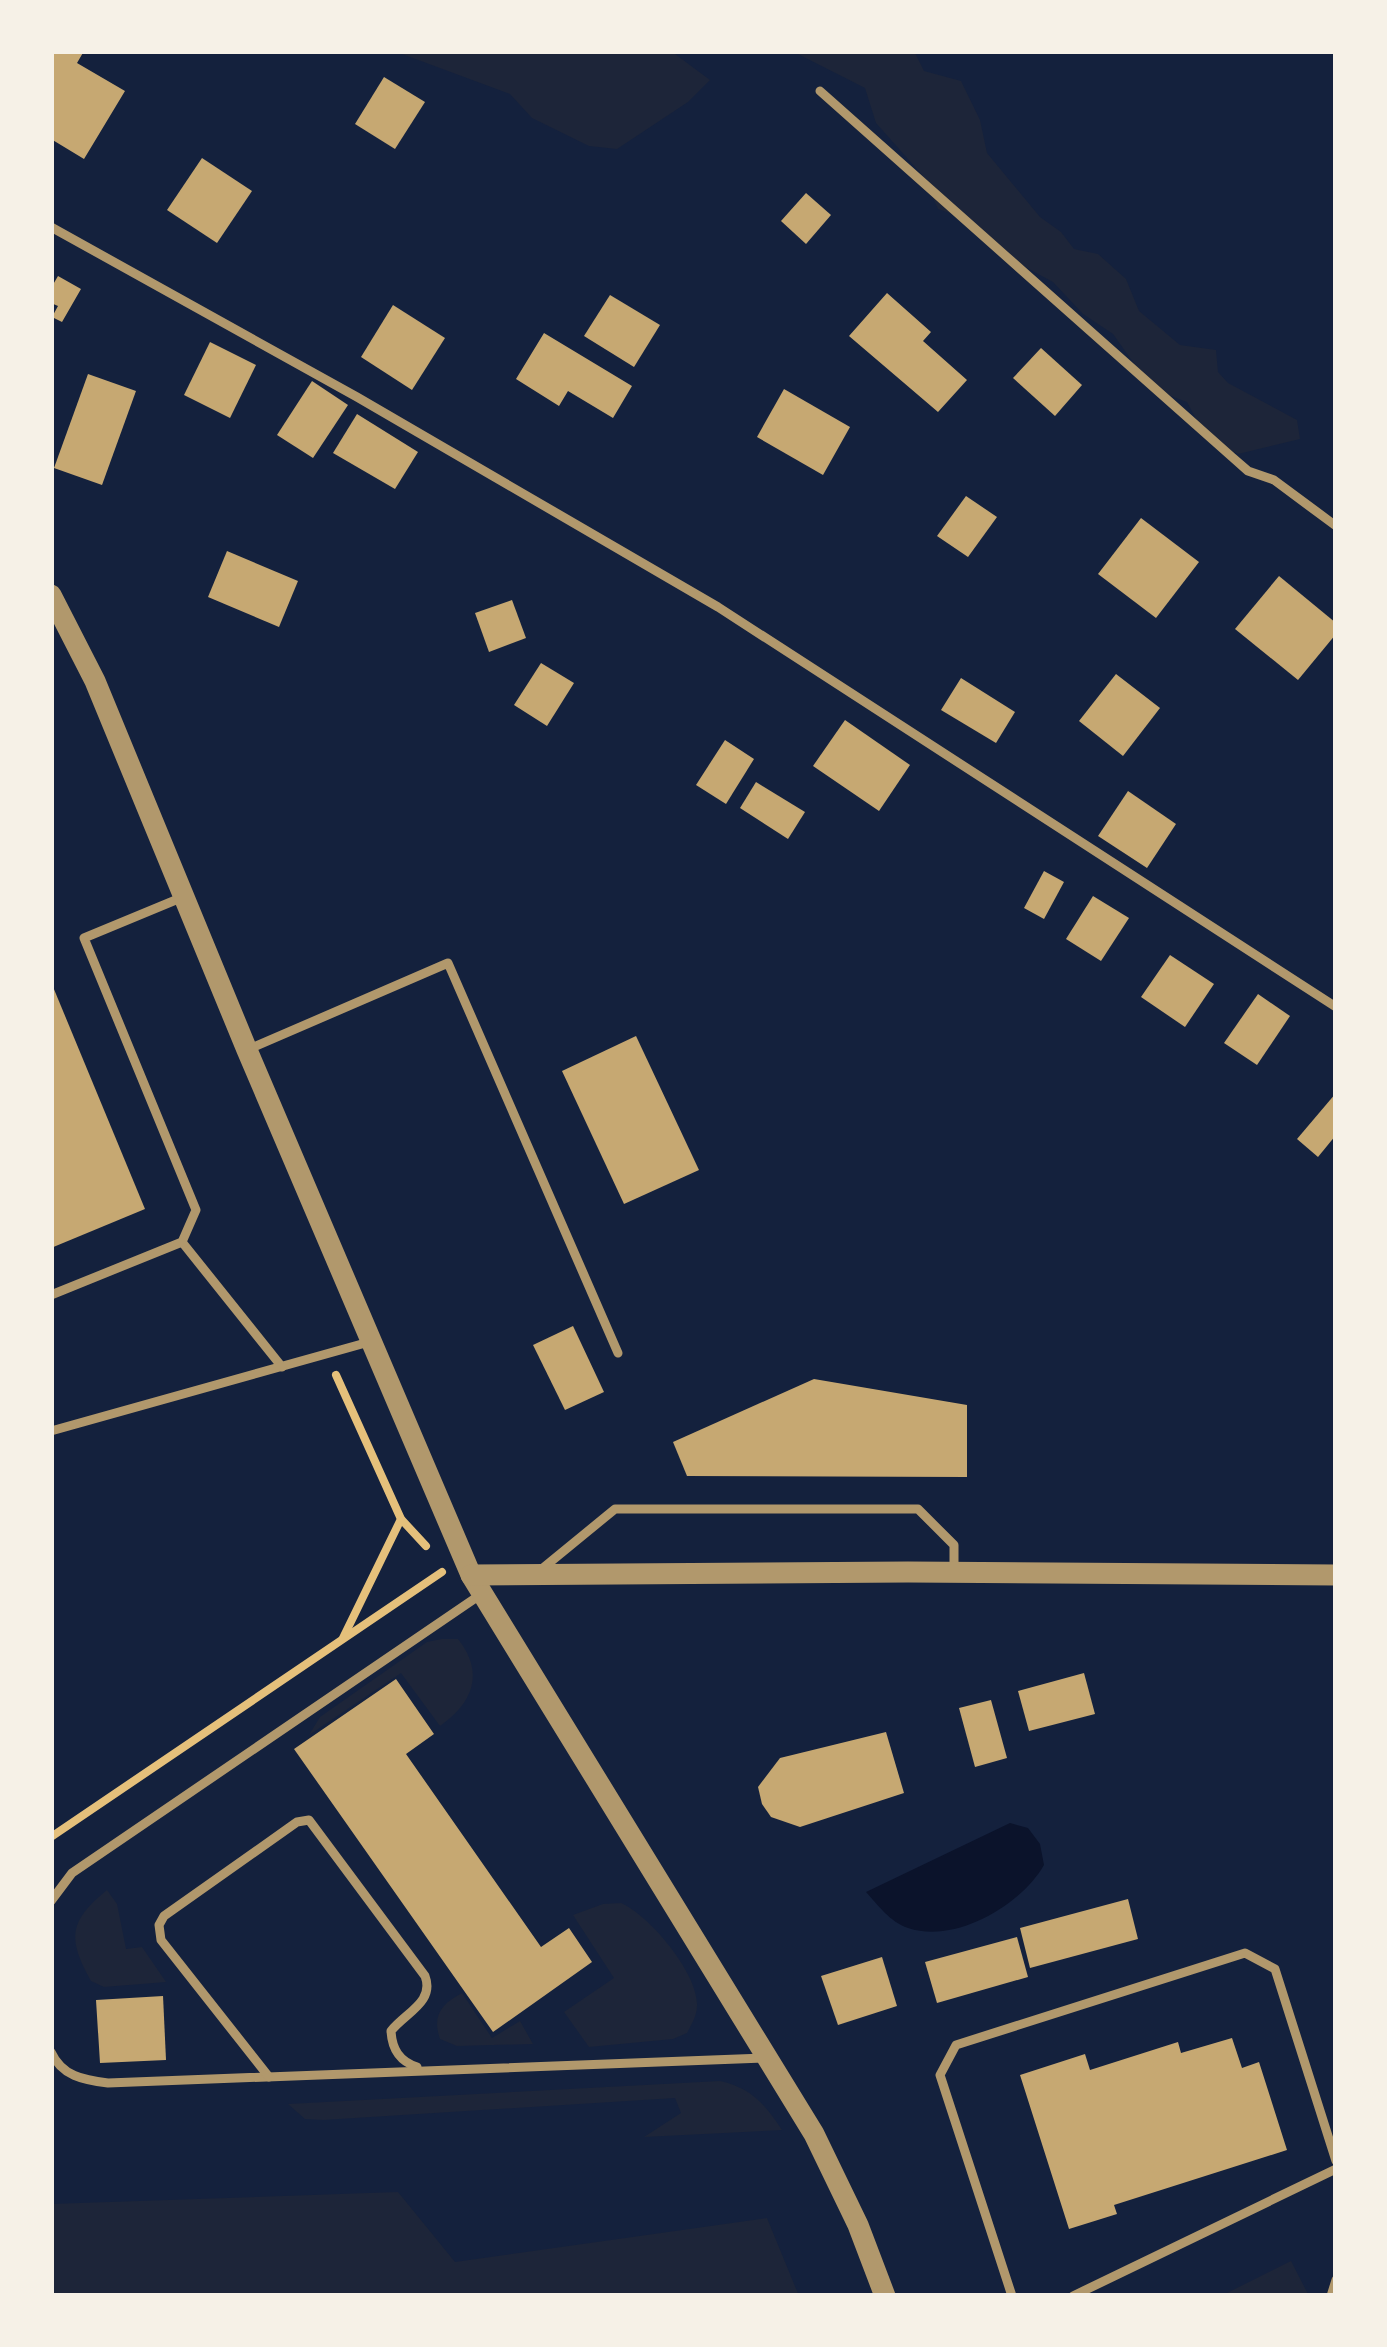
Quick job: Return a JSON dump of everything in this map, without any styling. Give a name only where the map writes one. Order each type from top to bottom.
[{"type":"street","points":[[51,596],[95,681],[369,1342],[477,1584],[768,2057],[839,2181],[885,2296]]},
{"type":"street","points":[[477,1584],[536,1574],[1336,1575]]},
{"type":"lane","points":[[820,91],[1232,457],[1249,471],[1274,480],[1336,526]]},
{"type":"lane","points":[[51,226],[357,397],[718,608],[1336,1007]]},
{"type":"lane","points":[[51,1295],[182,1242],[196,1210],[84,938],[183,897]]},
{"type":"lane","points":[[247,1050],[448,962],[619,1353]]},
{"type":"lane","points":[[182,1242],[282,1367]]},
{"type":"lane","points":[[51,1431],[369,1342]]},
{"type":"lane","points":[[536,1574],[615,1509],[918,1509],[954,1545],[954,1572]]},
{"type":"lane","points":[[51,1901],[72,1874],[477,1584]]},
{"type":"lane","points":[[268,2077],[161,1940],[159,1925],[164,1916],[297,1822],[308,1820],[425,1976],[427,1996],[391,2031],[392,2044],[413,2067],[434,2070]]},
{"type":"lane","points":[[1012,2296],[940,2075],[956,2045],[1245,1953],[1275,1969],[1336,2165],[1073,2296]]},
{"type":"lane","points":[[51,2052],[61,2068],[76,2077],[108,2083],[768,2057]]},
{"type":"lane","points":[[1331,2296],[1336,2280]]},
{"type":"path","points":[[51,1838],[448,1568],[401,1520],[326,1354]]},
{"type":"path","points":[[343,1640],[401,1520]]},
{"type":"shaded area","points":[[394,51],[671,51],[710,80],[688,102],[617,149],[589,146],[532,118],[510,94]]},
{"type":"shaded area","points":[[792,51],[914,51],[924,71],[961,81],[980,120],[987,153],[1040,217],[1074,249],[1098,254],[1126,279],[1139,311],[1180,345],[1216,350],[1218,372],[1228,383],[1297,420],[1300,439],[1238,454],[1207,440],[1187,402],[1152,389],[1113,334],[1083,314],[1053,282],[992,249],[967,219],[938,209],[923,176],[876,123],[865,88]]},
{"type":"shaded area","points":[[458,1639],[473,1675],[461,1707],[440,1726],[401,1673],[309,1735],[320,1717],[427,1642]]},
{"type":"shaded area","points":[[1010,1823],[1028,1828],[1040,1844],[1044,1865],[1020,1894],[985,1918],[946,1931],[908,1928],[866,1892]]},
{"type":"shaded area","points":[[107,1890],[117,1904],[126,1949],[142,1947],[166,1982],[104,1987],[91,1981],[78,1953],[76,1931],[85,1911]]},
{"type":"shaded area","points":[[621,1903],[645,1920],[681,1963],[695,1993],[696,2013],[687,2033],[673,2039],[589,2047],[564,2012],[614,1978],[573,1915]]},
{"type":"shaded area","points":[[462,1993],[492,2038],[520,2021],[533,2044],[457,2046],[440,2039],[440,2011]]},
{"type":"shaded area","points":[[720,2081],[756,2098],[782,2130],[644,2137],[681,2113],[675,2098],[323,2120],[305,2119],[288,2104]]},
{"type":"shaded area","points":[[398,2192],[455,2262],[767,2218],[799,2296],[51,2296],[51,2204]]},
{"type":"shaded area","points":[[1291,2261],[1309,2296],[1221,2296]]},
{"type":"building","points":[[51,51],[84,51],[77,63],[125,91],[84,159],[51,139]]},
{"type":"building","points":[[384,77],[425,102],[395,149],[355,124]]},
{"type":"building","points":[[202,158],[252,191],[217,243],[167,210]]},
{"type":"building","points":[[806,193],[831,215],[806,244],[781,221]]},
{"type":"building","points":[[58,276],[81,289],[62,322],[52,317],[58,306],[51,303],[51,288]]},
{"type":"building","points":[[887,293],[931,332],[923,341],[967,380],[938,412],[849,336]]},
{"type":"building","points":[[610,295],[660,325],[634,367],[584,336]]},
{"type":"building","points":[[393,305],[445,338],[412,390],[361,357]]},
{"type":"building","points":[[544,333],[632,386],[613,418],[568,391],[559,406],[516,379]]},
{"type":"building","points":[[210,342],[256,365],[230,418],[184,395]]},
{"type":"building","points":[[1041,348],[1082,385],[1055,416],[1013,378]]},
{"type":"building","points":[[88,374],[136,391],[102,485],[54,468]]},
{"type":"building","points":[[312,381],[348,405],[313,458],[277,435]]},
{"type":"building","points":[[784,389],[850,427],[823,475],[757,437]]},
{"type":"building","points":[[357,414],[418,452],[395,489],[333,453]]},
{"type":"building","points":[[966,496],[997,517],[968,557],[937,536]]},
{"type":"building","points":[[1141,518],[1199,562],[1156,618],[1098,574]]},
{"type":"building","points":[[227,551],[298,581],[279,627],[208,597]]},
{"type":"building","points":[[1279,576],[1336,623],[1336,634],[1298,680],[1235,629]]},
{"type":"building","points":[[512,600],[526,638],[489,652],[475,613]]},
{"type":"building","points":[[541,663],[574,683],[547,726],[514,705]]},
{"type":"building","points":[[1116,674],[1160,708],[1123,756],[1079,721]]},
{"type":"building","points":[[961,678],[1015,712],[996,743],[941,710]]},
{"type":"building","points":[[845,720],[910,765],[879,811],[813,766]]},
{"type":"building","points":[[725,740],[754,759],[726,804],[696,785]]},
{"type":"building","points":[[756,782],[805,812],[788,839],[740,808]]},
{"type":"building","points":[[1128,791],[1176,824],[1147,868],[1098,836]]},
{"type":"building","points":[[1044,871],[1064,882],[1044,919],[1024,908]]},
{"type":"building","points":[[1093,896],[1129,918],[1101,961],[1066,939]]},
{"type":"building","points":[[1170,955],[1214,984],[1185,1027],[1141,997]]},
{"type":"building","points":[[51,982],[145,1209],[51,1248]]},
{"type":"building","points":[[1258,994],[1290,1016],[1257,1065],[1224,1043]]},
{"type":"building","points":[[636,1036],[699,1170],[624,1204],[562,1071]]},
{"type":"building","points":[[1336,1093],[1336,1135],[1318,1157],[1297,1139]]},
{"type":"building","points":[[573,1326],[604,1392],[565,1410],[533,1345]]},
{"type":"building","points":[[814,1379],[967,1405],[967,1477],[687,1476],[673,1442]]},
{"type":"building","points":[[1084,1673],[1095,1714],[1029,1731],[1018,1691]]},
{"type":"building","points":[[396,1679],[434,1734],[406,1754],[541,1947],[569,1928],[592,1962],[493,2032],[294,1749]]},
{"type":"building","points":[[991,1700],[1007,1758],[975,1767],[959,1708]]},
{"type":"building","points":[[886,1732],[904,1793],[800,1827],[771,1817],[762,1804],[758,1787],[780,1758]]},
{"type":"building","points":[[1128,1899],[1138,1939],[1030,1968],[1020,1928]]},
{"type":"building","points":[[1017,1937],[1028,1977],[937,2003],[925,1962]]},
{"type":"building","points":[[882,1957],[897,2006],[838,2025],[821,1976]]},
{"type":"building","points":[[163,1996],[166,2060],[100,2063],[96,2000]]},
{"type":"building","points":[[1232,2038],[1242,2068],[1259,2062],[1287,2150],[1114,2205],[1117,2214],[1069,2229],[1020,2075],[1085,2054],[1090,2070],[1178,2042],[1181,2053]]}]
